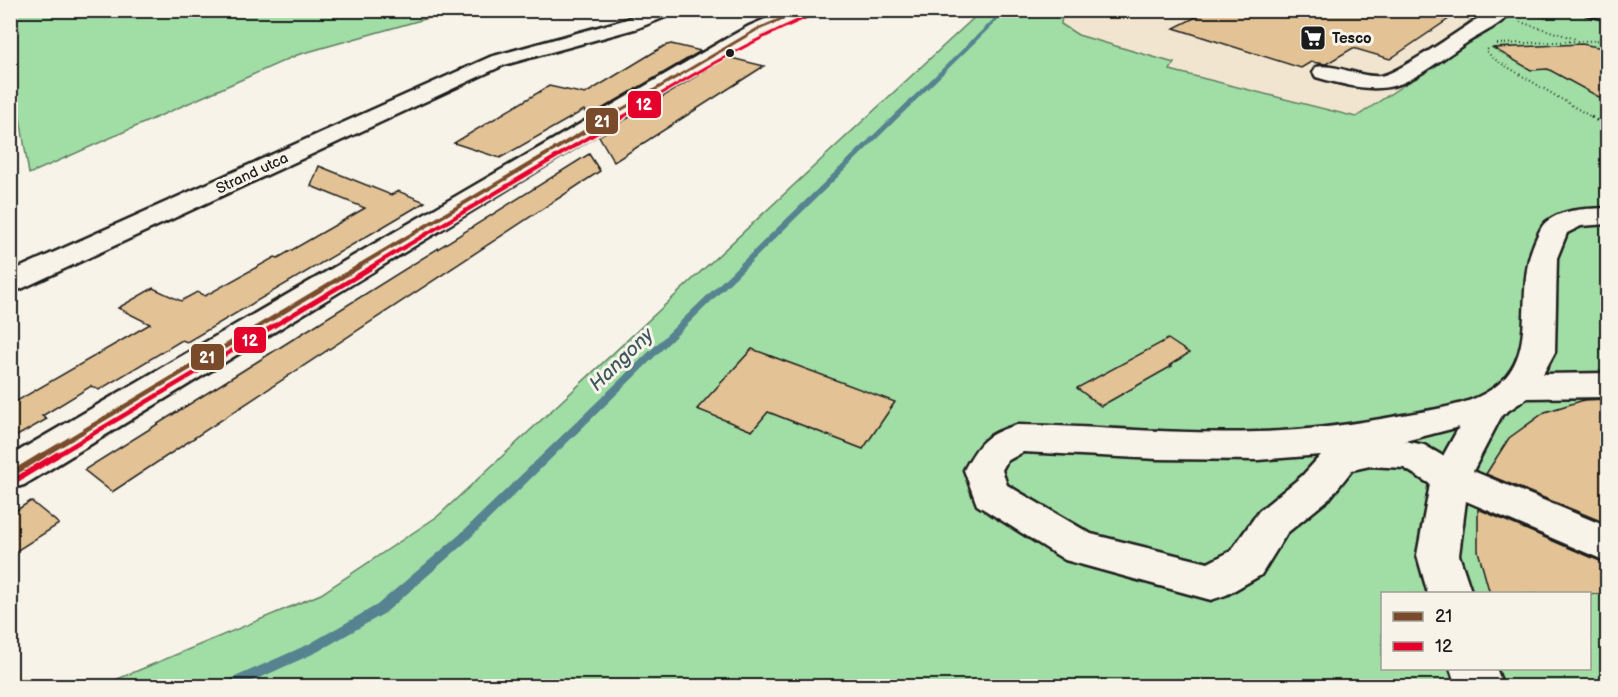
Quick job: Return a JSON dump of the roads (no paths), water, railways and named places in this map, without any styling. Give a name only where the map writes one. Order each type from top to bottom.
[{"type":"street","name":"Strand utca","points":[[10,283],[497,62],[631,24],[666,10]]},
{"type":"street","points":[[1593,10],[1608,14]]},
{"type":"street","points":[[10,475],[722,49],[788,12]]},
{"type":"street","points":[[1324,72],[1367,84],[1396,81],[1506,12]]},
{"type":"street","points":[[1608,216],[1575,218],[1555,228],[1542,258],[1538,352],[1521,386],[1488,407],[1428,423],[1343,440],[1258,446],[1158,445],[1017,438],[994,451],[983,470],[991,494],[1080,548],[1211,582],[1246,563],[1273,522],[1316,488],[1340,459],[1370,452],[1411,455],[1450,478],[1608,545]]},
{"type":"street","points":[[1521,386],[1608,385]]},
{"type":"street","points":[[1449,592],[1438,555],[1450,478],[1488,407]]},
{"type":"street","points":[[1473,670],[1479,687]]},
{"type":"waterway","name":"Hangony","points":[[229,686],[313,648],[381,609],[462,539],[1006,10]]},
{"type":"place","name":"Tesco","points":[[1313,38]]}]
